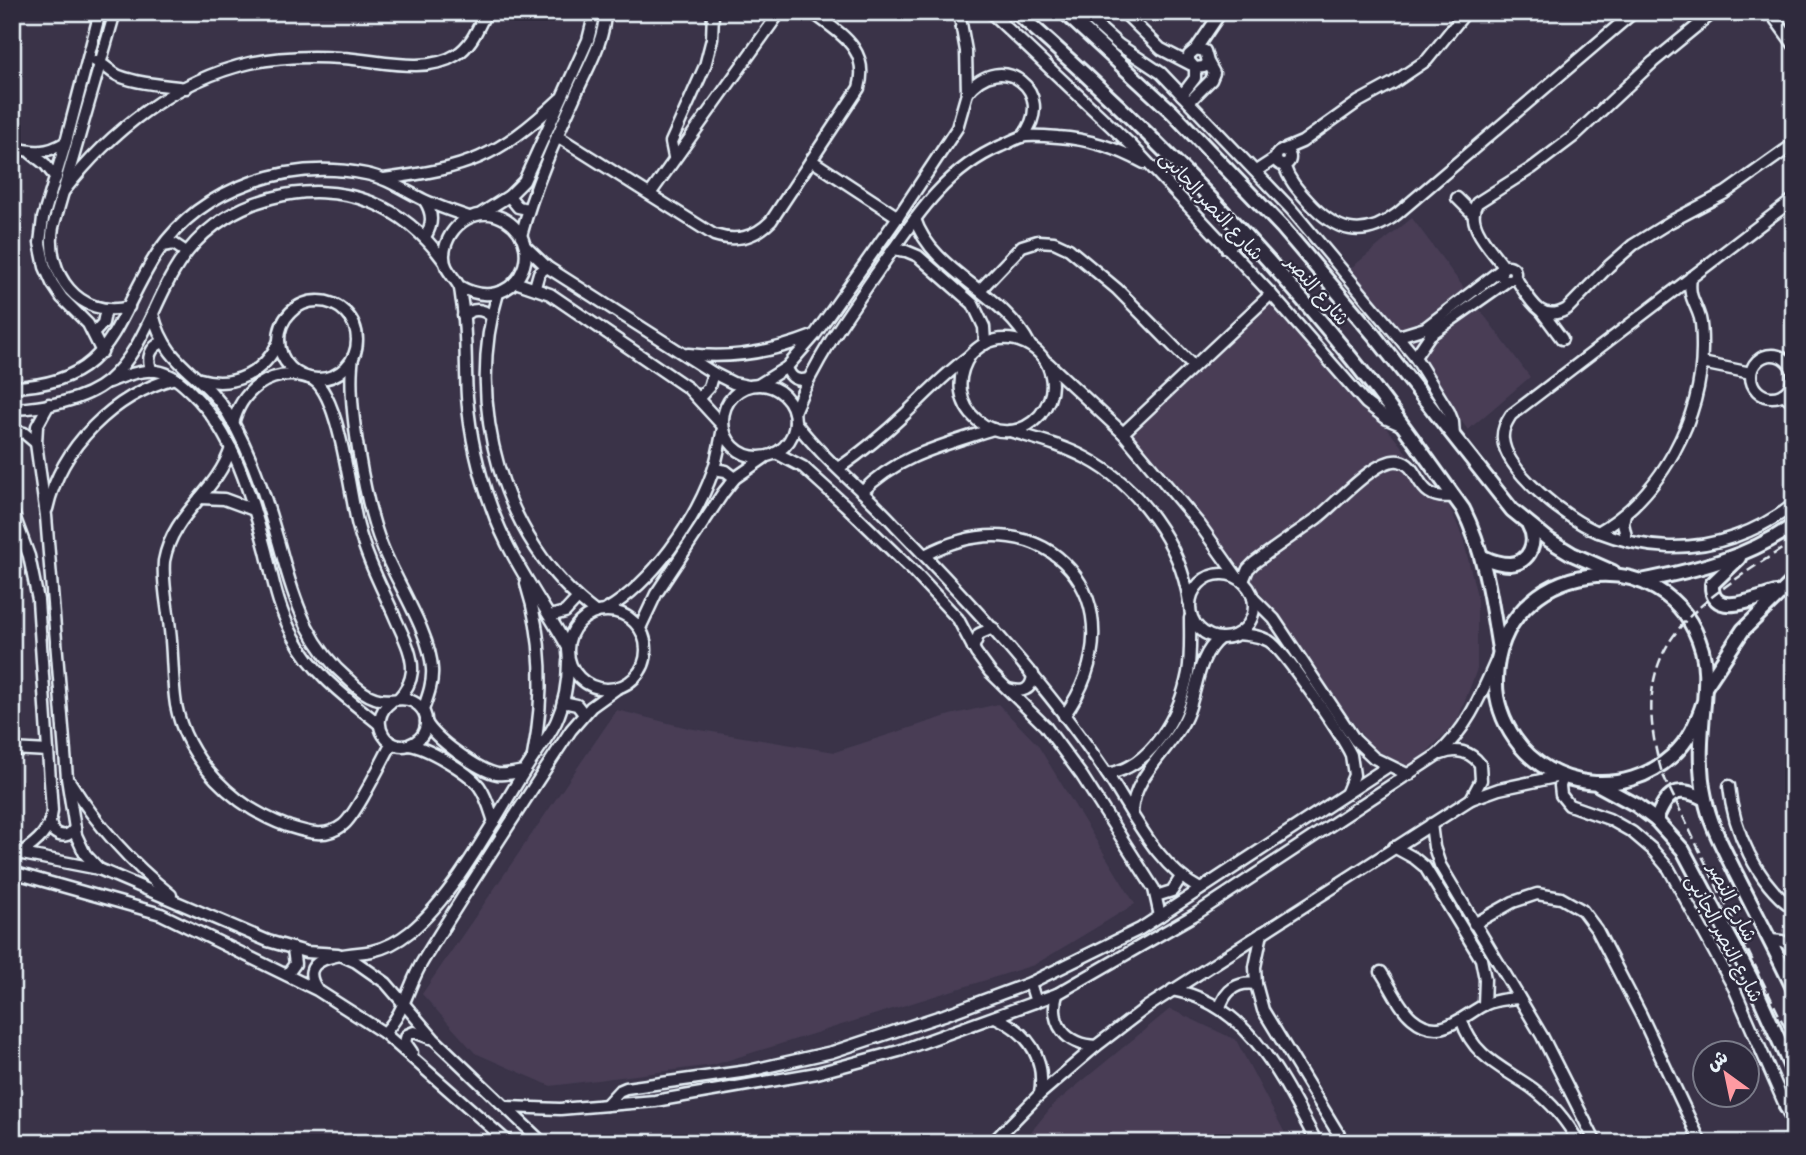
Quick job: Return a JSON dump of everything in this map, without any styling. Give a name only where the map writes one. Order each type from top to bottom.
[{"type":"main road","name":"شارع النصر","points":[[1016,12],[1148,134],[1242,233],[1352,359],[1403,426],[1454,496],[1475,532],[1483,557],[1499,654]]},
{"type":"main road","name":"شارع النصر","points":[[1064,12],[1172,113],[1274,218],[1366,325],[1498,494],[1527,524],[1572,554],[1626,577]]},
{"type":"main road","points":[[1227,247],[1242,233]]},
{"type":"main road","points":[[1483,557],[1508,564],[1523,560],[1532,547],[1533,539],[1527,524]]},
{"type":"main road","points":[[1640,581],[1742,555],[1794,525]]},
{"type":"main road","points":[[1742,555],[1712,584],[1719,603],[1725,606],[1733,605],[1779,592]]},
{"type":"main road","points":[[1609,574],[1640,581],[1666,596],[1690,623],[1704,657],[1706,687],[1697,721],[1687,740],[1664,762],[1637,777],[1616,783],[1595,784],[1561,776],[1539,764],[1521,748],[1508,728],[1499,705],[1496,682],[1499,654],[1515,619],[1540,593],[1556,584],[1582,576],[1609,574]]},
{"type":"main road","points":[[1706,687],[1743,630],[1794,580]]},
{"type":"main road","name":"شارع النصر","points":[[1704,701],[1701,746],[1705,799],[1722,846],[1794,990]]},
{"type":"main road","name":"شارع النصر","points":[[1595,784],[1614,791],[1656,820],[1683,850],[1751,978],[1794,1074]]},
{"type":"main road","points":[[1656,820],[1663,804],[1680,790],[1705,799]]},
{"type":"street","points":[[100,12],[41,226],[43,259],[57,291],[94,333],[102,352]]},
{"type":"street","points":[[115,12],[52,235],[52,252],[56,269],[76,297],[90,306],[106,309],[129,307]]},
{"type":"street","points":[[64,191],[79,171],[115,135],[155,105],[229,69],[275,59],[341,58],[405,64],[440,62],[467,47],[486,12]]},
{"type":"street","points":[[444,261],[445,245],[452,232],[474,216],[509,197],[524,181],[588,40],[595,12]]},
{"type":"street","points":[[104,384],[130,358],[186,252],[204,232],[236,211],[285,195],[349,195],[390,212],[425,237],[444,261],[449,275],[459,286],[471,293],[498,293],[515,282],[524,265],[523,240],[528,209],[602,33],[605,12]]},
{"type":"street","points":[[674,157],[671,142],[705,66],[712,40],[713,12]]},
{"type":"street","points":[[650,194],[780,12]]},
{"type":"street","points":[[557,136],[714,235],[744,238],[763,229],[771,221],[859,88],[862,77],[859,56],[853,46],[812,12]]},
{"type":"street","points":[[384,1033],[396,1021],[421,963],[454,910],[584,714],[615,689],[632,680],[643,665],[646,653],[640,628],[639,601],[653,572],[698,503],[714,469],[723,415],[732,397],[787,367],[814,336],[957,128],[967,93],[966,51],[959,12]]},
{"type":"street","name":"شارع النصر الجانبى","points":[[990,12],[1132,145],[1271,294],[1366,403],[1387,419],[1403,426]]},
{"type":"street","points":[[1081,12],[1083,30]]},
{"type":"street","points":[[1081,12],[1119,45],[1161,73],[1306,225],[1415,357],[1449,412],[1454,437]]},
{"type":"street","points":[[1123,12],[1161,49],[1195,58],[1212,66],[1214,75],[1186,99]]},
{"type":"street","points":[[1186,99],[1194,81],[1195,58],[1222,12]]},
{"type":"street","points":[[1256,171],[1283,158],[1358,102],[1427,60],[1466,12]]},
{"type":"street","points":[[1283,158],[1292,183],[1324,219],[1347,229],[1377,227],[1405,207],[1633,12]]},
{"type":"street","points":[[1473,215],[1478,203],[1573,138],[1658,57],[1714,12]]},
{"type":"street","points":[[1770,12],[1792,39]]},
{"type":"street","points":[[88,61],[101,63],[114,74],[149,84],[186,88]]},
{"type":"street","points":[[84,76],[96,81],[106,80],[114,74]]},
{"type":"street","points":[[16,853],[99,869],[268,941],[293,949],[338,954],[374,951],[410,932],[440,900],[494,822],[555,723],[564,702],[568,680],[568,646],[576,625],[600,611],[639,601],[735,478],[787,444],[808,379],[842,321],[934,194],[961,169],[990,151],[1023,136],[1031,127],[1035,117],[1032,94],[1026,85],[1016,78],[994,74],[983,77],[967,93]]},
{"type":"street","points":[[383,179],[439,172],[480,158],[523,133],[563,97]]},
{"type":"street","points":[[1023,136],[1090,141],[1132,156],[1151,167]]},
{"type":"street","points":[[31,153],[50,150],[66,142]]},
{"type":"street","points":[[1542,312],[1554,315],[1567,309],[1633,245],[1660,227],[1732,188],[1794,144]]},
{"type":"street","points":[[12,147],[31,153],[45,164],[56,178]]},
{"type":"street","points":[[811,160],[898,217]]},
{"type":"street","points":[[12,387],[30,386],[59,378],[86,365],[102,352],[111,341],[163,246],[188,218],[226,192],[259,179],[298,171],[330,170],[363,174],[383,179],[425,201],[474,216],[499,216],[508,221],[547,267],[713,373],[733,383],[777,390],[784,395],[794,417],[839,468],[925,555],[1032,674],[1107,774],[1155,850],[1181,877],[1200,889]]},
{"type":"street","points":[[509,197],[518,207],[528,209]]},
{"type":"street","points":[[1457,198],[1473,215],[1475,225],[1503,268]]},
{"type":"street","points":[[1794,199],[1511,415],[1504,425],[1502,437],[1504,449],[1547,501],[1598,532],[1627,541],[1670,547],[1718,541],[1763,524],[1794,503]]},
{"type":"street","points":[[425,201],[432,219],[425,237]]},
{"type":"street","points":[[188,218],[195,230],[204,232]]},
{"type":"street","points":[[915,219],[928,246],[1009,314],[1031,346],[1123,433],[1200,525],[1253,598],[1274,619],[1355,740],[1370,755],[1409,775]]},
{"type":"street","points":[[979,290],[1022,246],[1038,241],[1054,242],[1069,249],[1117,289],[1192,366]]},
{"type":"street","points":[[163,246],[174,244],[186,252]]},
{"type":"street","points":[[893,249],[918,256],[973,304],[984,327],[985,344]]},
{"type":"street","points":[[1399,336],[1428,332],[1511,279],[1514,269],[1509,266],[1503,268],[1428,332],[1415,357]]},
{"type":"street","points":[[535,287],[539,273],[547,267]]},
{"type":"street","points":[[1598,532],[1625,514],[1654,482],[1677,446],[1693,407],[1702,363],[1701,320],[1691,301],[1691,277]]},
{"type":"street","points":[[1511,279],[1542,312],[1562,339]]},
{"type":"street","points":[[515,282],[550,294],[699,398],[723,426],[729,443],[742,454],[758,458],[771,455],[803,467],[891,550],[958,619],[973,648],[990,672],[1031,710],[1063,749],[1119,831],[1156,896],[1160,916]]},
{"type":"street","points":[[459,286],[471,435],[492,509],[521,571],[533,609],[540,652],[539,717],[532,760]]},
{"type":"street","points":[[498,293],[491,316],[486,378],[490,423],[512,504],[528,536],[557,578],[577,599],[600,611],[625,615],[640,628]]},
{"type":"street","points":[[1670,293],[1691,301]]},
{"type":"street","points":[[1123,433],[1271,294]]},
{"type":"street","points":[[197,379],[222,382],[246,376],[266,362],[279,340],[282,327],[294,310],[306,303],[327,303],[344,311],[354,326],[357,345],[351,377],[353,402],[370,506],[381,544],[430,654],[432,680],[423,710],[426,722],[442,742],[485,769],[499,774],[524,771]]},
{"type":"street","points":[[94,333],[103,323],[106,309]]},
{"type":"street","points":[[463,316],[476,310],[491,316]]},
{"type":"street","points":[[153,314],[163,342],[176,360],[215,395],[246,447],[306,627],[332,664],[369,696],[410,700],[423,710]]},
{"type":"street","points":[[683,354],[727,357],[756,354],[814,336]]},
{"type":"street","points":[[839,468],[882,435],[933,385],[985,344],[1003,338],[1022,341],[1031,346]]},
{"type":"street","points":[[279,340],[286,362],[319,384],[331,403],[358,529],[404,637],[411,662],[411,678],[395,700],[381,713],[379,724],[383,735],[392,743],[427,749],[475,782],[484,794],[494,822]]},
{"type":"street","points":[[152,371],[149,361],[151,351],[163,342]]},
{"type":"street","points":[[971,354],[961,372],[960,393],[975,419],[993,429]]},
{"type":"street","points":[[1789,391],[1772,397],[1760,393],[1753,384],[1753,366],[1761,358],[1778,356],[1787,361],[1792,370],[1789,391],[1794,403]]},
{"type":"street","points":[[233,424],[244,397],[258,384],[285,375],[318,379],[335,375],[353,357]]},
{"type":"street","points":[[862,492],[878,476],[907,458],[993,429],[1018,429],[1035,420],[1047,405],[1050,396],[1051,377],[1044,359]]},
{"type":"street","points":[[1702,363],[1751,373]]},
{"type":"street","points":[[787,367],[793,377],[808,379]]},
{"type":"street","points":[[12,409],[76,397],[127,376],[152,371],[175,378],[208,410],[231,448],[254,510],[279,604],[294,638],[310,663],[330,685],[379,724]]},
{"type":"street","points":[[699,398],[709,387],[713,373]]},
{"type":"street","points":[[46,516],[51,494],[66,463],[94,426],[131,397],[175,378]]},
{"type":"street","points":[[49,404],[37,426],[36,443],[46,516],[67,778],[75,828],[82,848],[99,869]]},
{"type":"street","points":[[1010,430],[1078,453],[1107,470],[1127,487],[1146,509],[1172,548],[1186,581],[1191,649],[1188,672],[1174,715],[1156,742],[1141,757],[1119,772],[1107,774]]},
{"type":"street","points":[[12,431],[24,433],[36,443]]},
{"type":"street","points":[[231,448],[217,479],[174,530],[164,569],[176,701],[184,732],[205,768],[228,790],[267,817],[314,834],[341,827],[349,820],[392,743]]},
{"type":"street","points":[[1240,579],[1254,564],[1317,518],[1357,483],[1390,461],[1400,461],[1408,466],[1425,490],[1432,495],[1443,498],[1454,496]]},
{"type":"street","points":[[714,469],[726,471],[735,478]]},
{"type":"street","points":[[200,498],[225,499],[254,510]]},
{"type":"street","points":[[12,510],[29,556],[35,586],[52,811],[50,823],[38,841],[16,853]]},
{"type":"street","points":[[1625,514],[1623,523],[1627,541]]},
{"type":"street","points":[[925,555],[958,540],[1011,536],[1048,550],[1077,577],[1087,594],[1092,612],[1093,649],[1083,684],[1064,716]]},
{"type":"street","points":[[521,571],[568,646]]},
{"type":"street","points":[[1189,602],[1193,590],[1207,577],[1225,573],[1240,579]]},
{"type":"street","points":[[1238,634],[1247,626],[1252,616],[1253,598]]},
{"type":"street","points":[[550,616],[565,612],[577,599]]},
{"type":"street","points":[[1190,614],[1203,633],[1220,638],[1238,634],[1263,638],[1280,650],[1348,749],[1354,765],[1353,781],[1347,793]]},
{"type":"street","points":[[973,648],[979,634],[993,628]]},
{"type":"street","points":[[1132,812],[1136,790],[1181,727],[1205,658],[1211,646],[1220,638]]},
{"type":"street","points":[[507,1107],[549,1109],[693,1096],[817,1073],[899,1051],[1057,995],[1196,914],[1437,755],[1447,747],[1467,719],[1499,654]]},
{"type":"street","points":[[569,660],[575,674],[586,684],[600,689],[615,689]]},
{"type":"street","points":[[1007,689],[1024,691],[1030,686],[1032,674]]},
{"type":"street","points":[[361,710],[369,706],[369,696]]},
{"type":"street","points":[[564,702],[577,705],[584,714]]},
{"type":"street","points":[[408,745],[421,737],[426,722]]},
{"type":"street","points":[[12,748],[48,751]]},
{"type":"street","points":[[1437,755],[1458,750],[1471,755],[1480,764],[1481,780],[1471,799]]},
{"type":"street","points":[[1354,765],[1363,762],[1370,755]]},
{"type":"street","points":[[606,1105],[619,1091],[626,1088],[748,1070],[832,1052],[1030,983],[1119,941],[1387,766]]},
{"type":"street","points":[[992,1143],[1040,1094],[1096,1046],[1172,990],[1471,799],[1499,789],[1561,776]]},
{"type":"street","name":"شارع النصر الجانبى","points":[[1561,776],[1560,790],[1569,805],[1609,819],[1632,832],[1652,849],[1669,869],[1734,988],[1790,1106],[1794,1126]]},
{"type":"street","points":[[67,778],[86,807],[119,847],[149,877],[183,904]]},
{"type":"street","points":[[1729,786],[1731,804],[1754,862],[1778,896],[1794,909]]},
{"type":"street","points":[[1304,821],[1315,837]]},
{"type":"street","points":[[50,823],[53,831],[60,836],[69,835],[75,828]]},
{"type":"street","points":[[1431,824],[1440,865],[1553,1057],[1596,1143]]},
{"type":"street","points":[[1394,847],[1425,867],[1471,940],[1484,969],[1484,1005]]},
{"type":"street","points":[[12,872],[161,914],[317,990],[384,1033],[509,1143]]},
{"type":"street","points":[[1156,896],[1172,891],[1181,877]]},
{"type":"street","points":[[1474,924],[1513,902],[1537,894],[1561,898],[1583,910],[1597,930],[1641,1015],[1701,1143]]},
{"type":"street","points":[[440,900],[444,906],[454,910]]},
{"type":"street","points":[[1262,933],[1256,958],[1256,985],[1267,1017],[1344,1143]]},
{"type":"street","name":"شارع النصر الجانبى","points":[[1770,940],[1792,945]]},
{"type":"street","points":[[287,975],[295,964],[293,949]]},
{"type":"street","points":[[317,990],[312,976],[315,967],[338,954],[371,971],[386,984],[434,1039],[543,1143]]},
{"type":"street","points":[[1381,972],[1408,1013],[1419,1023],[1437,1028],[1454,1025],[1484,1005],[1519,998]]},
{"type":"street","points":[[1030,983],[1036,1002]]},
{"type":"street","points":[[1220,1008],[1225,995],[1236,986],[1256,985]]},
{"type":"street","points":[[1172,990],[1187,992],[1220,1008],[1248,1030],[1317,1143]]},
{"type":"street","points":[[1057,995],[1055,1016],[1065,1036],[1085,1045],[1096,1046]]},
{"type":"street","points":[[995,1017],[1018,1030],[1034,1048],[1041,1070],[1040,1094]]},
{"type":"street","points":[[1462,1021],[1468,1037],[1480,1054],[1536,1091],[1569,1124],[1578,1143]]},
{"type":"street","points":[[420,1065],[406,1046],[405,1038],[414,1032],[434,1039]]},
{"type":"shaded area","points":[[1412,218],[1530,377],[1468,430],[1350,269]]},
{"type":"shaded area","points":[[1276,292],[1449,505],[1463,538],[1477,596],[1477,669],[1457,722],[1409,770],[1390,762],[1369,745],[1254,584],[1130,433]]},
{"type":"shaded area","points":[[998,704],[1037,744],[1135,904],[1034,965],[713,1065],[551,1086],[475,1053],[422,994],[617,710],[688,728],[835,752],[950,715]]},
{"type":"shaded area","points":[[1170,1009],[1236,1040],[1290,1143],[1022,1143],[1053,1105]]},
{"type":"railway","points":[[1794,541],[1699,608],[1677,632],[1661,658],[1652,690],[1652,728],[1662,773],[1794,1046]]}]
